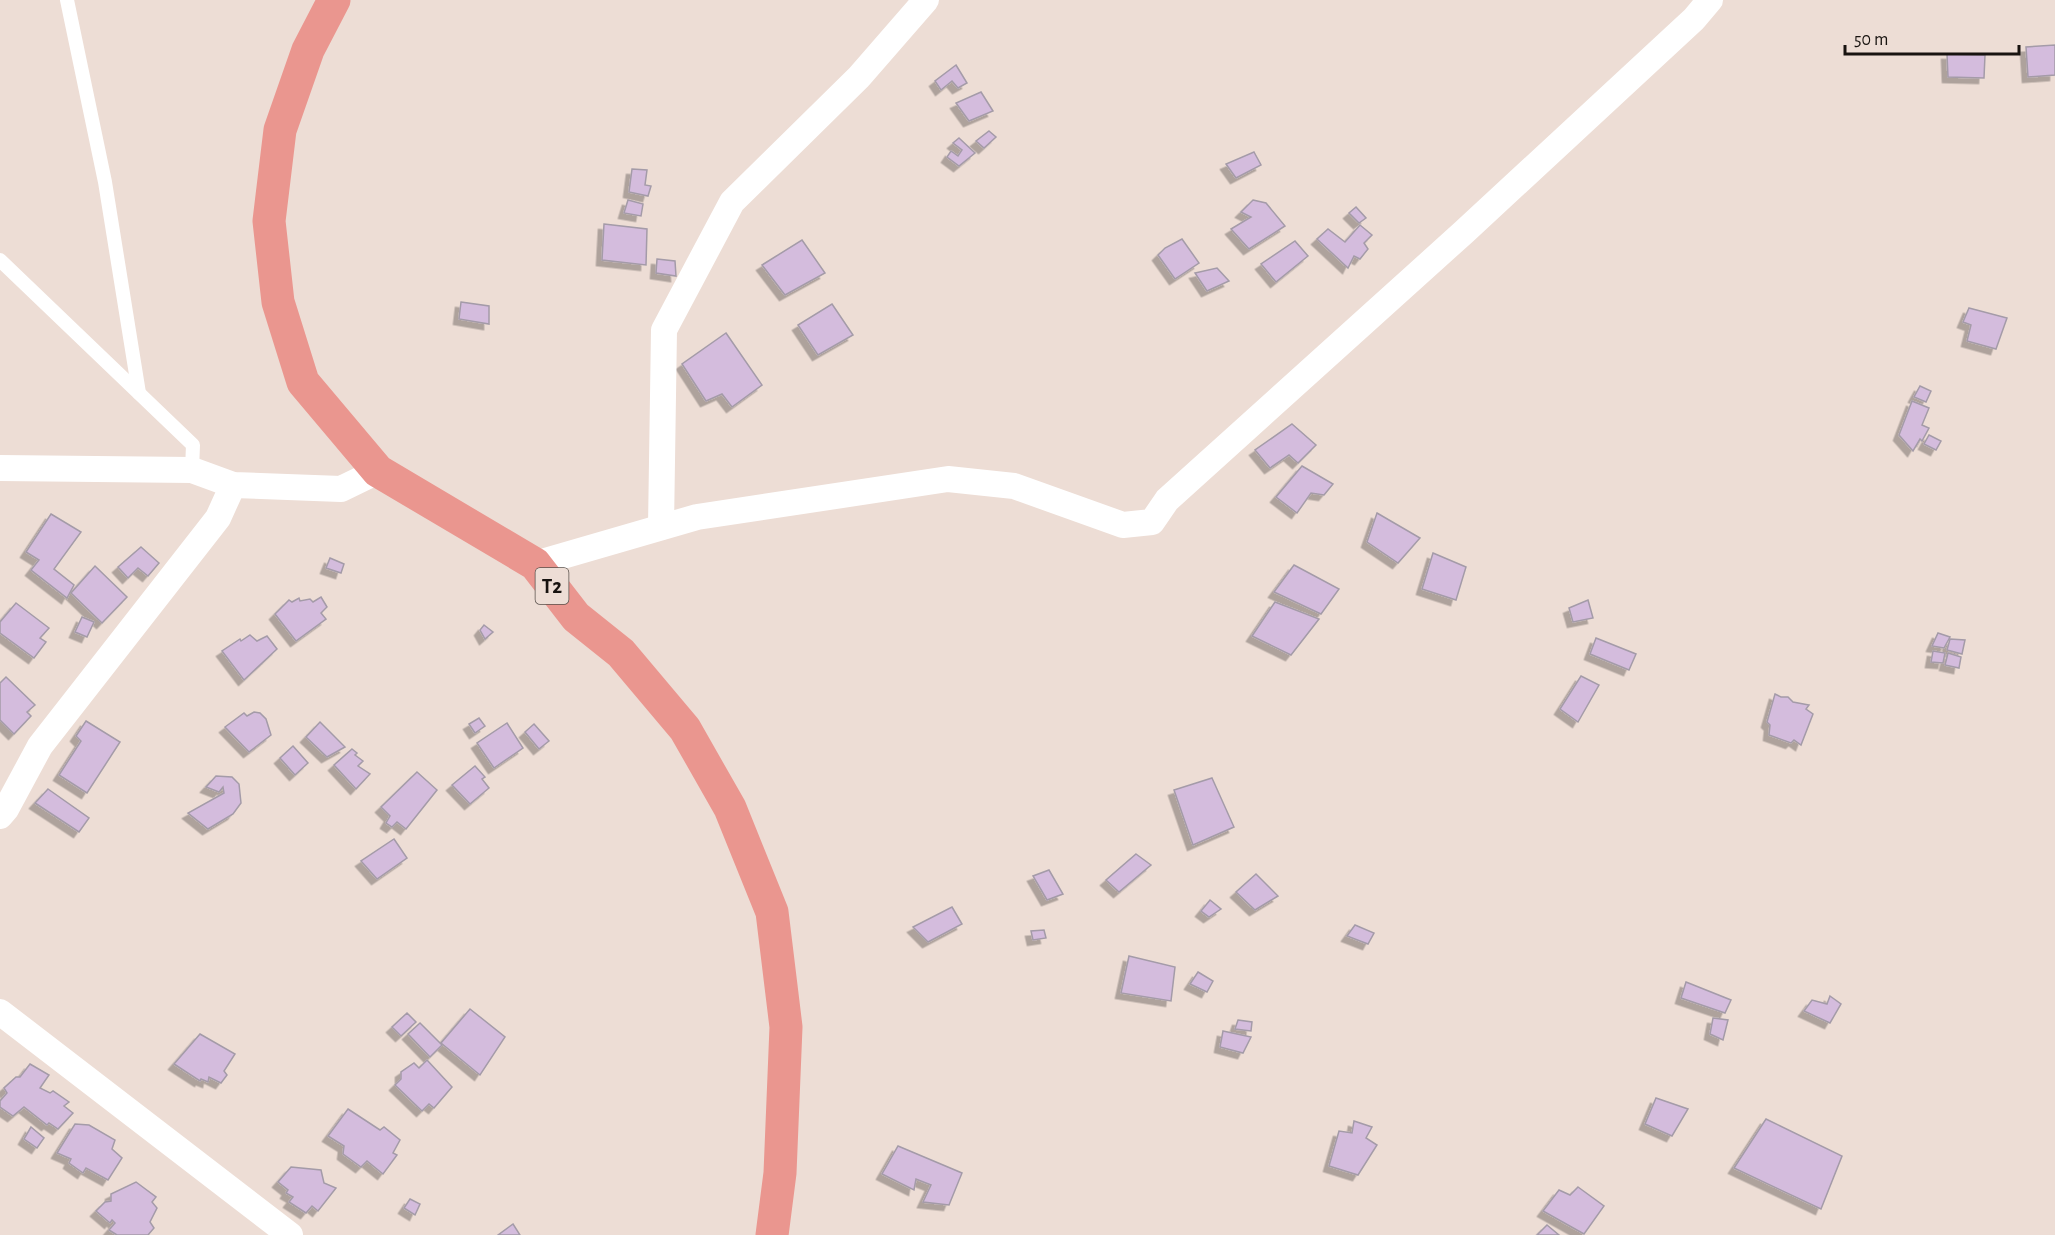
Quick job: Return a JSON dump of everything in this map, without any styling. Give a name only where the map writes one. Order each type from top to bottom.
[{"type":"highway","name":"T2","points":[[334,0],[308,50],[280,130],[269,220],[278,302],[303,382],[378,471],[535,564],[576,617],[621,653],[685,729],[730,808],[772,912],[786,1027],[780,1173],[772,1235]]},
{"type":"street","points":[[661,527],[664,330],[732,202],[859,77],[926,0]]},
{"type":"street","points":[[535,564],[697,516],[948,479],[1014,486],[1123,525],[1152,522],[1167,500],[1464,232],[1694,19],[1710,0]]},
{"type":"street","points":[[0,468],[192,470],[233,485],[341,489],[378,471]]},
{"type":"street","points":[[0,816],[40,746],[218,518],[233,485]]},
{"type":"street","points":[[1,1016],[290,1235]]},
{"type":"lane","points":[[67,0],[105,182],[139,393]]},
{"type":"lane","points":[[0,260],[193,445],[192,470]]},
{"type":"building","points":[[2055,45],[2055,75],[2028,77],[2026,47]]},
{"type":"building","points":[[1947,54],[1985,55],[1984,78],[1948,77]]},
{"type":"building","points":[[956,65],[967,83],[958,88],[952,81],[941,90],[935,81]]},
{"type":"building","points":[[981,92],[993,111],[969,121],[956,103]]},
{"type":"building","points":[[989,131],[996,137],[984,148],[976,141]]},
{"type":"building","points":[[959,138],[975,153],[959,166],[947,157],[951,151],[958,156],[962,150],[953,143]]},
{"type":"building","points":[[1254,152],[1261,165],[1236,178],[1226,164]]},
{"type":"building","points":[[632,169],[647,170],[645,185],[651,186],[648,196],[629,192]]},
{"type":"building","points":[[628,200],[643,204],[641,216],[624,213]]},
{"type":"building","points":[[1253,200],[1266,203],[1285,226],[1249,249],[1231,229],[1251,217],[1241,212]]},
{"type":"building","points":[[1356,207],[1366,218],[1359,223],[1349,213]]},
{"type":"building","points":[[604,224],[647,229],[646,265],[602,260]]},
{"type":"building","points":[[1360,225],[1372,235],[1364,243],[1368,249],[1360,259],[1354,256],[1348,268],[1317,239],[1328,229],[1345,242]]},
{"type":"building","points":[[1182,239],[1199,263],[1175,279],[1158,255],[1165,248]]},
{"type":"building","points":[[802,240],[825,273],[785,295],[762,265]]},
{"type":"building","points":[[1295,241],[1308,256],[1276,282],[1261,264]]},
{"type":"building","points":[[657,259],[675,261],[676,276],[656,273]]},
{"type":"building","points":[[1217,268],[1229,281],[1207,291],[1195,273]]},
{"type":"building","points":[[461,302],[489,306],[489,324],[459,319]]},
{"type":"building","points":[[832,304],[853,335],[818,355],[798,325]]},
{"type":"building","points":[[1969,308],[2007,318],[1996,349],[1967,341],[1971,325],[1963,322]]},
{"type":"building","points":[[726,333],[762,385],[732,407],[722,394],[706,401],[682,364]]},
{"type":"building","points":[[1920,386],[1931,391],[1926,402],[1914,397]]},
{"type":"building","points":[[1912,401],[1929,408],[1922,425],[1929,428],[1913,451],[1899,435]]},
{"type":"building","points":[[1292,424],[1316,445],[1298,463],[1289,455],[1270,468],[1255,450]]},
{"type":"building","points":[[1929,435],[1941,441],[1936,450],[1924,444]]},
{"type":"building","points":[[1302,466],[1333,484],[1324,495],[1311,493],[1297,513],[1276,497]]},
{"type":"building","points":[[1377,513],[1420,538],[1398,563],[1367,542]]},
{"type":"building","points":[[51,514],[81,532],[54,569],[74,585],[67,598],[31,570],[39,560],[26,552]]},
{"type":"building","points":[[141,547],[159,563],[148,576],[138,568],[128,578],[118,567]]},
{"type":"building","points":[[1433,553],[1466,567],[1456,600],[1422,589]]},
{"type":"building","points":[[330,558],[344,564],[341,573],[326,568]]},
{"type":"building","points":[[1294,565],[1339,589],[1321,614],[1274,592]]},
{"type":"building","points":[[95,566],[127,597],[102,623],[71,593]]},
{"type":"building","points":[[321,597],[327,607],[321,613],[326,619],[296,641],[275,614],[289,600],[292,602],[299,598],[300,601],[310,599],[313,602]]},
{"type":"building","points":[[1588,600],[1593,618],[1573,622],[1569,608]]},
{"type":"building","points":[[1275,602],[1319,619],[1291,655],[1252,636]]},
{"type":"building","points":[[16,603],[49,628],[40,638],[46,642],[34,658],[0,633],[0,622]]},
{"type":"building","points":[[82,617],[94,622],[87,637],[75,632]]},
{"type":"building","points":[[484,625],[493,632],[485,639],[480,630]]},
{"type":"building","points":[[1938,633],[1950,637],[1944,648],[1932,646]]},
{"type":"building","points":[[250,635],[257,641],[267,636],[277,649],[244,680],[222,651]]},
{"type":"building","points":[[1596,638],[1636,654],[1629,670],[1590,654]]},
{"type":"building","points":[[1950,639],[1965,640],[1962,654],[1947,650]]},
{"type":"building","points":[[1933,651],[1945,653],[1943,663],[1931,662]]},
{"type":"building","points":[[1948,653],[1961,657],[1959,668],[1945,665]]},
{"type":"building","points":[[1581,676],[1599,685],[1578,722],[1560,709]]},
{"type":"building","points":[[6,677],[35,705],[27,712],[31,716],[14,734],[0,720],[0,683]]},
{"type":"building","points":[[1775,694],[1788,697],[1793,702],[1809,705],[1806,709],[1813,714],[1801,745],[1794,740],[1791,743],[1769,735],[1770,725],[1767,722]]},
{"type":"building","points":[[254,712],[260,713],[266,719],[271,735],[249,752],[225,727],[244,713],[247,716]]},
{"type":"building","points":[[479,718],[485,726],[475,733],[469,724]]},
{"type":"building","points":[[86,721],[120,742],[87,793],[59,775],[81,741],[76,736]]},
{"type":"building","points":[[320,722],[345,747],[327,757],[306,737]]},
{"type":"building","points":[[507,723],[523,748],[494,768],[477,743]]},
{"type":"building","points":[[534,724],[549,741],[539,749],[525,732]]},
{"type":"building","points":[[293,746],[308,763],[295,775],[280,758]]},
{"type":"building","points":[[352,749],[357,753],[355,755],[363,761],[358,766],[370,774],[356,789],[334,765]]},
{"type":"building","points":[[475,766],[485,777],[482,779],[489,788],[470,804],[452,785]]},
{"type":"building","points":[[417,772],[437,790],[406,829],[397,822],[392,827],[386,823],[390,816],[381,807]]},
{"type":"building","points":[[216,776],[232,777],[239,784],[241,803],[233,814],[208,829],[188,813],[224,793],[223,787],[219,792],[206,787]]},
{"type":"building","points":[[1212,778],[1234,827],[1193,845],[1174,790]]},
{"type":"building","points":[[48,789],[89,818],[79,832],[35,803]]},
{"type":"building","points":[[394,839],[407,858],[377,879],[361,861]]},
{"type":"building","points":[[1136,854],[1151,865],[1119,892],[1106,880]]},
{"type":"building","points":[[1049,870],[1063,894],[1047,900],[1033,876]]},
{"type":"building","points":[[1256,874],[1278,896],[1255,910],[1236,892]]},
{"type":"building","points":[[1210,900],[1221,909],[1209,917],[1201,911]]},
{"type":"building","points":[[952,907],[962,924],[928,942],[913,927]]},
{"type":"building","points":[[1355,925],[1374,933],[1368,944],[1347,936]]},
{"type":"building","points":[[1044,930],[1046,938],[1033,940],[1031,931]]},
{"type":"building","points":[[1129,956],[1175,967],[1171,1001],[1121,993]]},
{"type":"building","points":[[1198,972],[1213,981],[1207,992],[1190,984]]},
{"type":"building","points":[[1686,982],[1731,1000],[1725,1013],[1681,998]]},
{"type":"building","points":[[1830,996],[1841,1004],[1830,1023],[1804,1011],[1812,1000],[1827,1004]]},
{"type":"building","points":[[470,1009],[505,1037],[480,1075],[441,1043]]},
{"type":"building","points":[[407,1013],[416,1022],[401,1036],[392,1027]]},
{"type":"building","points":[[1713,1018],[1728,1020],[1723,1040],[1710,1034]]},
{"type":"building","points":[[1238,1020],[1252,1022],[1251,1031],[1235,1029]]},
{"type":"building","points":[[420,1023],[442,1045],[430,1057],[408,1034]]},
{"type":"building","points":[[1223,1031],[1251,1037],[1243,1053],[1220,1047]]},
{"type":"building","points":[[200,1034],[235,1054],[224,1071],[227,1075],[221,1083],[209,1077],[208,1082],[201,1079],[200,1081],[174,1064]]},
{"type":"building","points":[[427,1060],[452,1087],[434,1108],[429,1104],[422,1111],[395,1085],[401,1079],[401,1072],[414,1063],[419,1068]]},
{"type":"building","points":[[30,1064],[49,1075],[40,1088],[50,1093],[53,1091],[69,1102],[64,1106],[73,1113],[58,1129],[49,1123],[47,1125],[24,1107],[13,1116],[0,1107],[0,1101],[7,1093],[4,1088],[16,1077],[20,1077]]},
{"type":"building","points":[[1656,1098],[1688,1109],[1672,1136],[1645,1124]]},
{"type":"building","points":[[348,1109],[380,1130],[384,1127],[400,1140],[393,1153],[397,1155],[383,1174],[367,1161],[361,1167],[343,1154],[344,1146],[328,1136]]},
{"type":"building","points":[[1766,1119],[1842,1156],[1821,1209],[1734,1168]]},
{"type":"building","points":[[1354,1121],[1372,1127],[1366,1138],[1377,1145],[1358,1175],[1329,1166],[1339,1131],[1352,1133]]},
{"type":"building","points":[[75,1124],[89,1125],[115,1140],[112,1149],[122,1158],[108,1180],[86,1168],[83,1173],[69,1163],[71,1159],[57,1153]]},
{"type":"building","points":[[31,1127],[44,1138],[37,1148],[24,1139]]},
{"type":"building","points":[[898,1146],[962,1173],[949,1205],[923,1202],[931,1185],[916,1179],[914,1190],[882,1174]]},
{"type":"building","points":[[291,1167],[321,1170],[324,1183],[336,1188],[318,1211],[312,1206],[306,1213],[289,1202],[293,1197],[286,1193],[288,1190],[278,1182]]},
{"type":"building","points":[[136,1182],[156,1197],[152,1202],[157,1208],[150,1222],[154,1228],[148,1235],[117,1235],[109,1230],[115,1223],[112,1220],[110,1223],[96,1211],[105,1202],[111,1201],[111,1194]]},
{"type":"building","points":[[1578,1187],[1604,1206],[1584,1234],[1543,1211],[1559,1190],[1570,1195]]},
{"type":"building","points":[[410,1199],[420,1204],[415,1215],[404,1208]]},
{"type":"building","points":[[513,1224],[520,1235],[498,1235]]},
{"type":"building","points":[[1547,1225],[1559,1235],[1537,1235]]}]
